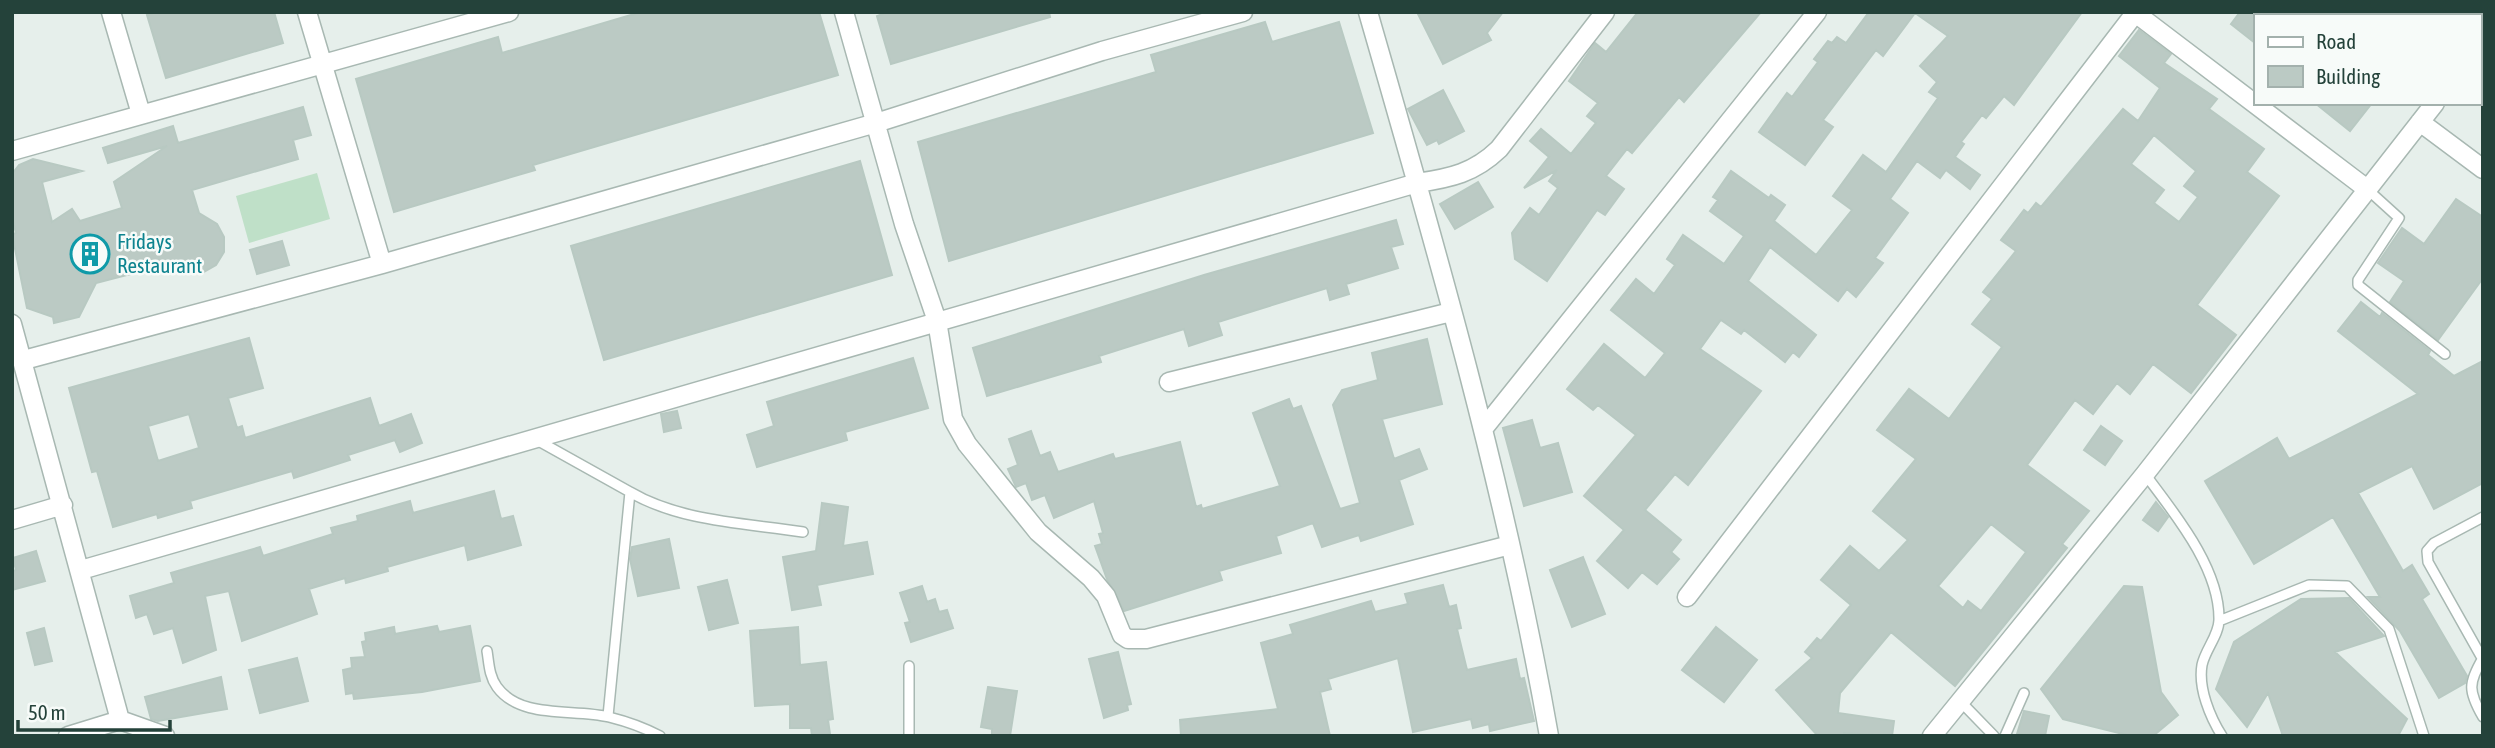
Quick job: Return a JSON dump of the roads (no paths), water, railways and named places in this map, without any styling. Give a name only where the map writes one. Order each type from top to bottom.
[{"type":"street","points":[[111,12],[141,114]]},
{"type":"street","points":[[307,12],[382,264]]},
{"type":"street","points":[[12,151],[509,12]]},
{"type":"street","points":[[844,12],[904,224],[937,321],[953,419],[967,444],[1038,532],[1091,578],[1106,596],[1118,629],[1128,639],[1146,639],[1510,545]]},
{"type":"street","points":[[24,360],[382,264],[877,124],[1102,51],[1243,12]]},
{"type":"street","points":[[1368,12],[1484,428],[1531,635],[1549,736]]},
{"type":"street","points":[[81,570],[1417,183],[1460,177],[1484,164],[1499,149],[1605,12]]},
{"type":"street","points":[[1484,428],[1817,12]]},
{"type":"street","points":[[1687,597],[2135,13],[2254,103]]},
{"type":"street","points":[[2256,105],[2367,189]]},
{"type":"street","points":[[1932,736],[2145,474],[2433,105]]},
{"type":"street","points":[[2420,121],[2483,169]]},
{"type":"street","points":[[1169,382],[1451,312]]},
{"type":"street","points":[[12,324],[24,360],[120,720]]},
{"type":"street","points":[[12,520],[63,505]]},
{"type":"street","points":[[68,736],[120,720],[165,736]]},
{"type":"lane","points":[[2367,189],[2399,218],[2358,280],[2358,285],[2445,354]]},
{"type":"lane","points":[[533,438],[646,501],[688,514],[803,532]]},
{"type":"lane","points":[[2145,474],[2193,539],[2210,582],[2219,621],[2202,666],[2205,696],[2222,736]]},
{"type":"lane","points":[[608,716],[630,492]]},
{"type":"lane","points":[[2483,517],[2434,543],[2427,551],[2428,562],[2483,658],[2471,679],[2472,698],[2483,717]]},
{"type":"lane","points":[[2219,621],[2309,585],[2347,586],[2389,629],[2424,736]]},
{"type":"lane","points":[[487,651],[490,673],[496,686],[507,697],[525,706],[608,716],[660,736]]},
{"type":"lane","points":[[909,666],[909,736]]},
{"type":"lane","points":[[2005,736],[2024,693]]},
{"type":"lane","points":[[1959,700],[1994,736]]},
{"type":"place","name":"Fridays Restaurant","points":[[90,254]]}]
